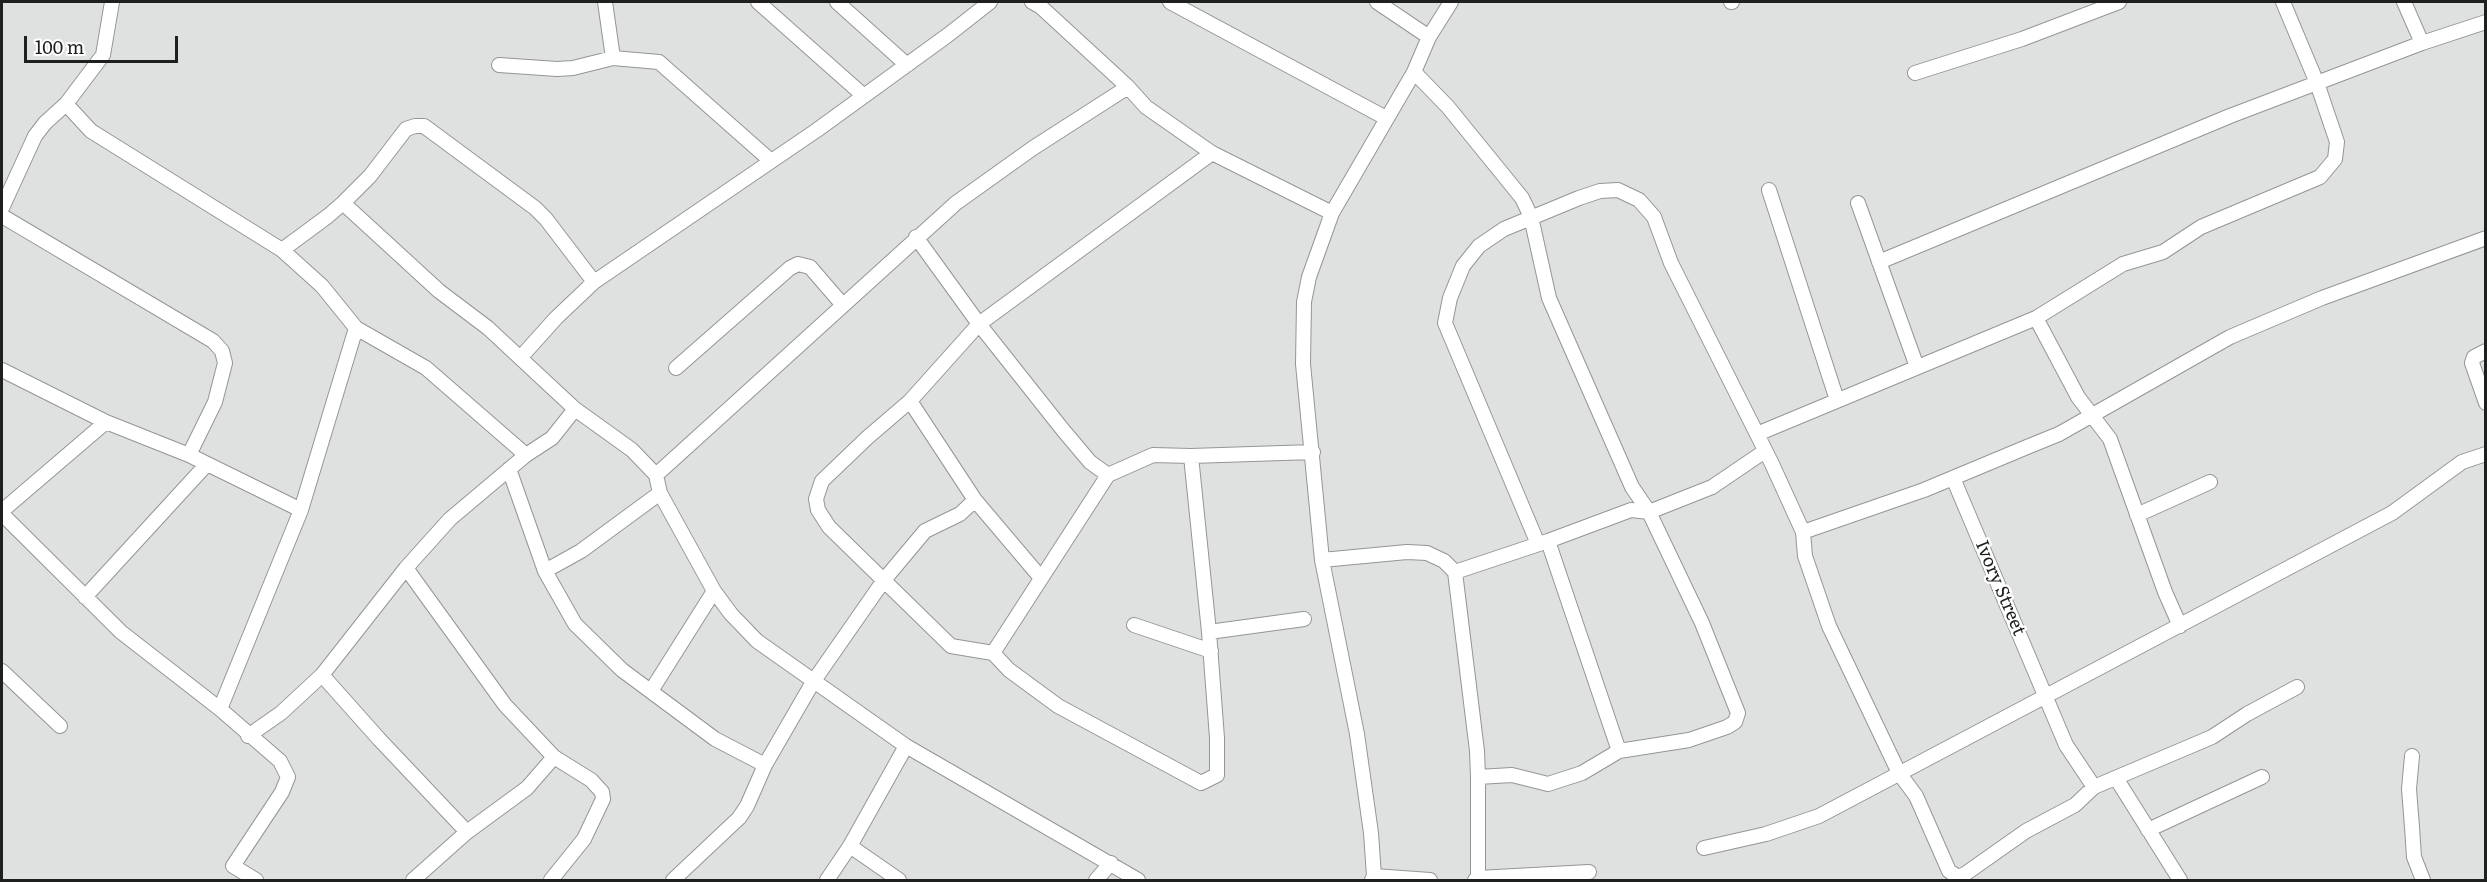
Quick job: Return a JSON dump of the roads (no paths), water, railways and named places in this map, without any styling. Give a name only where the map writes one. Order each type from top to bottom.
[{"type":"street","points":[[2,208],[35,136],[45,123],[66,104],[103,55],[112,2]]},
{"type":"street","points":[[605,2],[613,58]]},
{"type":"street","points":[[758,2],[864,96]]},
{"type":"street","points":[[837,2],[907,65]]},
{"type":"street","points":[[521,357],[556,318],[594,282],[864,96],[989,2]]},
{"type":"street","points":[[1170,2],[1386,118]]},
{"type":"street","points":[[1377,2],[1429,37]]},
{"type":"street","points":[[1430,880],[1373,878],[1371,833],[1357,734],[1322,560],[1304,364],[1304,302],[1309,277],[1332,213],[1414,72],[1429,37],[1451,2]]},
{"type":"street","points":[[1915,73],[2022,39],[2119,2]]},
{"type":"street","points":[[1757,434],[2036,318],[2123,264],[2163,252],[2202,227],[2320,177],[2330,167],[2337,152],[2337,142],[2283,2]]},
{"type":"street","points":[[2404,2],[2422,43]]},
{"type":"street","points":[[1040,3],[1146,106],[1212,153],[1332,213]]},
{"type":"street","points":[[1879,262],[2068,182],[2316,83],[2422,43],[2486,22]]},
{"type":"street","points":[[499,65],[573,68],[613,58],[659,62],[771,161]]},
{"type":"street","points":[[1414,72],[1448,107],[1522,198],[1531,217],[1549,298],[1632,487],[1649,512],[1702,623],[1738,713],[1734,722],[1709,734],[1689,740],[1619,751],[1582,773],[1548,784],[1512,775],[1478,777]]},
{"type":"street","points":[[656,475],[956,203],[1033,148],[1128,87]]},
{"type":"street","points":[[66,104],[91,130],[282,250],[322,286],[356,328],[426,368],[526,455]]},
{"type":"street","points":[[282,250],[343,203],[370,176],[405,129],[424,126],[535,208],[594,282]]},
{"type":"street","points":[[1191,456],[1211,651],[1217,738],[1217,775],[1201,783],[1058,706],[1010,670],[993,653],[951,646],[830,527],[818,510],[816,499],[822,481],[868,436],[910,401],[979,324],[1212,153]]},
{"type":"street","points":[[1619,751],[1543,543],[1445,322],[1450,298],[1463,266],[1479,246],[1504,229],[1600,191],[1618,190],[1638,200],[1654,217],[1671,263],[1757,434],[1803,532],[1805,556],[1829,626],[1899,773],[1916,796],[1949,872],[1958,877],[1977,867],[2026,831],[2069,809],[2094,787],[2212,737],[2247,714],[2297,687]]},
{"type":"street","points":[[1769,190],[1837,400]]},
{"type":"street","points":[[1858,202],[1917,367]]},
{"type":"street","points":[[343,203],[439,291],[488,328],[575,409],[632,450],[656,475],[660,493],[714,591],[731,614],[757,641],[906,746],[1138,880]]},
{"type":"street","points":[[2,216],[213,341],[222,351],[225,363],[215,402],[189,455]]},
{"type":"street","points":[[916,237],[979,324],[1090,462],[1108,475]]},
{"type":"street","points":[[1803,532],[1953,478],[2059,434],[2230,337],[2322,298],[2486,238]]},
{"type":"street","points":[[676,368],[790,268],[798,264],[810,267],[842,304]]},
{"type":"street","points":[[2036,318],[2058,362],[2091,415],[2110,439],[2165,592],[2180,626]]},
{"type":"street","points":[[220,709],[301,510],[356,328]]},
{"type":"street","points":[[2486,351],[2475,357],[2472,363],[2486,403]]},
{"type":"street","points":[[2,370],[106,422],[189,455],[301,510]]},
{"type":"street","points":[[910,401],[975,500],[1041,578]]},
{"type":"street","points":[[248,736],[281,712],[322,675],[406,568],[450,519],[526,455],[552,438],[575,409]]},
{"type":"street","points":[[106,422],[15,498],[2,512],[129,639],[220,709],[248,736],[280,761],[288,777],[282,792],[233,866],[256,880]]},
{"type":"street","points":[[1455,572],[1543,543],[1631,510],[1649,512],[1712,486],[1765,451]]},
{"type":"street","points":[[993,653],[1108,475],[1153,455],[1313,452]]},
{"type":"street","points":[[1704,848],[1766,834],[1805,821],[2046,697],[2392,513],[2462,462],[2486,454]]},
{"type":"street","points":[[86,597],[207,464]]},
{"type":"street","points":[[509,469],[544,571],[575,624],[622,670],[716,739],[765,765]]},
{"type":"street","name":"Ivory Street","points":[[1953,478],[2070,754],[2094,787]]},
{"type":"street","points":[[2137,515],[2210,482]]},
{"type":"street","points":[[2,490],[15,498]]},
{"type":"street","points":[[544,571],[581,551],[660,493]]},
{"type":"street","points":[[673,880],[739,818],[747,806],[765,765],[813,682],[884,580],[925,531],[960,514],[975,500]]},
{"type":"street","points":[[1322,560],[1407,552],[1426,553],[1444,561],[1455,572],[1477,752],[1476,879],[1589,872]]},
{"type":"street","points":[[406,568],[506,705],[555,757],[591,780],[602,792],[603,799],[584,839],[551,880]]},
{"type":"street","points":[[651,691],[714,591]]},
{"type":"street","points":[[1209,632],[1304,620]]},
{"type":"street","points":[[1134,626],[1211,651]]},
{"type":"street","points":[[2,671],[60,726]]},
{"type":"street","points":[[322,675],[379,740],[467,832]]},
{"type":"street","points":[[827,880],[850,846],[906,746]]},
{"type":"street","points":[[2412,756],[2409,789],[2414,857],[2423,880]]},
{"type":"street","points":[[413,880],[467,832],[527,788],[555,757]]},
{"type":"street","points":[[2148,830],[2262,777]]},
{"type":"street","points":[[2116,778],[2180,880]]},
{"type":"street","points":[[850,846],[899,880]]},
{"type":"street","points":[[1096,880],[1111,863]]}]
